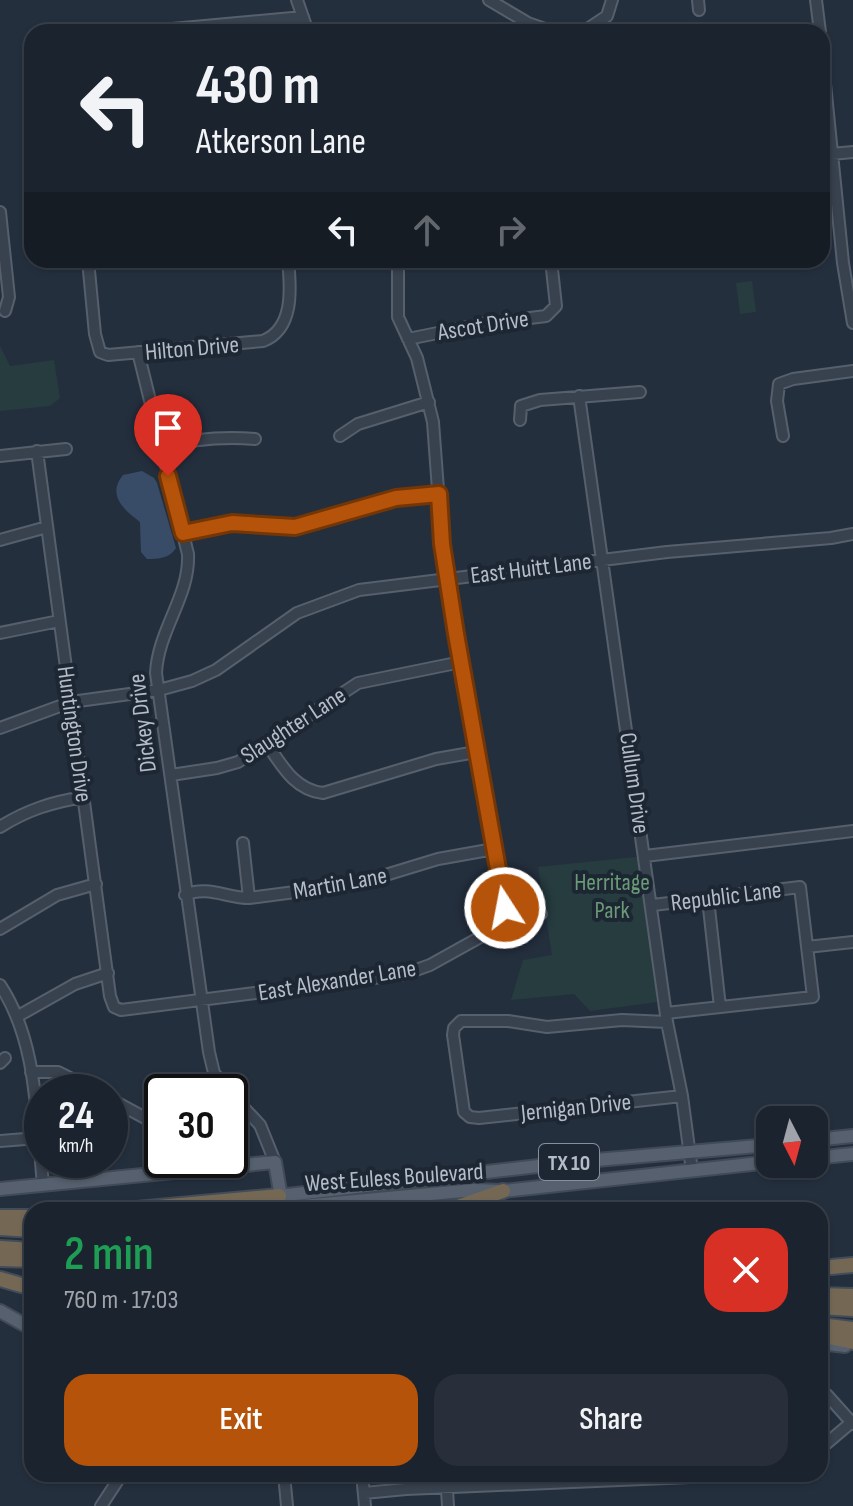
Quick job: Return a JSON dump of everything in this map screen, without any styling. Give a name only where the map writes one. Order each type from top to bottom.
[{"type":"highway","points":[[472,1202],[503,1191]]},
{"type":"highway","points":[[213,1202],[279,1196]]},
{"type":"highway","points":[[0,1217],[24,1217]]},
{"type":"highway","points":[[0,1228],[24,1230]]},
{"type":"highway","points":[[0,1240],[24,1242]]},
{"type":"highway","points":[[0,1248],[24,1250]]},
{"type":"highway","points":[[0,1259],[24,1260]]},
{"type":"highway","points":[[828,1267],[853,1265]]},
{"type":"highway","points":[[7,1281],[24,1292]]},
{"type":"highway","points":[[828,1295],[853,1296]]},
{"type":"highway","points":[[828,1307],[853,1309]]},
{"type":"highway","points":[[828,1317],[853,1319]]},
{"type":"highway","points":[[828,1326],[853,1329]]},
{"type":"highway","points":[[828,1337],[853,1345]]},
{"type":"main road","points":[[828,1139],[853,1136]]},
{"type":"main road","name":"West Euless Boulevard","points":[[282,1202],[279,1196],[369,1184],[756,1146]]},
{"type":"main road","points":[[828,1157],[853,1154]]},
{"type":"main road","points":[[0,1189],[275,1162]]},
{"type":"main road","name":"Dickey Drive","points":[[275,1162],[279,1196]]},
{"type":"main road","name":"West Euless Boulevard","points":[[340,1202],[474,1190],[503,1191],[756,1164]]},
{"type":"main road","points":[[369,1184],[370,1199]]},
{"type":"main road","points":[[0,1311],[24,1324]]},
{"type":"main road","points":[[828,1343],[853,1345]]},
{"type":"street","points":[[297,0],[305,24]]},
{"type":"street","points":[[489,0],[531,24]]},
{"type":"street","points":[[598,24],[607,16],[612,0]]},
{"type":"street","points":[[816,0],[819,24]]},
{"type":"street","points":[[226,24],[303,17]]},
{"type":"street","points":[[830,137],[843,263],[853,323]]},
{"type":"street","points":[[832,154],[853,152]]},
{"type":"street","points":[[0,212],[9,297],[5,311]]},
{"type":"street","name":"Hilton Drive","points":[[89,268],[95,334],[98,348],[103,354],[263,341],[279,334],[290,293],[288,268]]},
{"type":"street","points":[[398,268],[398,317],[417,358],[429,402],[448,578],[476,752],[509,921]]},
{"type":"street","name":"Ascot Drive","points":[[408,339],[482,324],[546,316],[556,306],[552,268]]},
{"type":"street","name":"Dickey Drive","points":[[138,352],[188,554],[187,577],[157,656],[185,895],[215,1074]]},
{"type":"street","points":[[783,436],[777,401],[779,384],[793,379],[853,371]]},
{"type":"street","points":[[520,420],[521,406],[540,400],[640,392]]},
{"type":"street","name":"Cullum Drive","points":[[579,396],[653,905],[666,1017],[682,1096],[692,1171]]},
{"type":"street","points":[[340,436],[358,424],[429,402]]},
{"type":"street","points":[[160,447],[194,438],[223,436],[255,439]]},
{"type":"street","points":[[0,456],[66,449]]},
{"type":"street","name":"Huntington Drive","points":[[37,451],[111,1004],[121,1010]]},
{"type":"street","points":[[183,533],[232,523],[295,527],[396,498],[439,494]]},
{"type":"street","points":[[0,540],[47,527]]},
{"type":"street","name":"East Huitt Lane","points":[[0,728],[71,702],[159,690],[192,681],[216,670],[287,619],[314,605],[359,590],[853,534]]},
{"type":"street","points":[[0,633],[59,621]]},
{"type":"street","name":"Slaughter Lane","points":[[171,775],[226,766],[267,744],[358,683],[461,662]]},
{"type":"street","points":[[267,744],[300,786],[323,793],[436,759],[476,752]]},
{"type":"street","points":[[0,827],[35,808],[84,797]]},
{"type":"street","points":[[645,856],[853,831]]},
{"type":"street","points":[[243,843],[249,898]]},
{"type":"street","name":"Martin Lane","points":[[185,895],[199,890],[249,898],[356,884],[438,859],[494,849]]},
{"type":"street","points":[[0,929],[57,895],[96,884]]},
{"type":"street","name":"Republic Lane","points":[[653,905],[800,887],[807,947]]},
{"type":"street","points":[[708,899],[720,1007]]},
{"type":"street","name":"East Alexander Lane","points":[[121,1010],[405,974],[430,965],[509,921],[541,914]]},
{"type":"street","points":[[666,1017],[720,1007],[813,997],[807,947],[853,942]]},
{"type":"street","points":[[18,1016],[75,984],[108,973]]},
{"type":"street","points":[[0,985],[4,998],[18,1016],[31,1072],[62,1074]]},
{"type":"street","name":"Jernigan Drive","points":[[666,1017],[547,1027],[484,1019],[461,1021],[454,1028],[453,1035],[464,1112],[470,1117],[682,1096]]},
{"type":"street","name":"Dickey Drive","points":[[248,1112],[260,1125],[275,1162]]},
{"type":"street","points":[[0,1141],[24,1139]]},
{"type":"street","points":[[42,1178],[43,1184]]},
{"type":"street","points":[[828,1396],[852,1423],[828,1442]]},
{"type":"street","points":[[101,1506],[117,1482]]},
{"type":"street","points":[[285,1482],[287,1506]]},
{"type":"street","points":[[363,1482],[365,1506]]},
{"type":"street","points":[[447,1482],[448,1506]]},
{"type":"street","points":[[364,1493],[582,1482]]},
{"type":"green space","points":[[752,281],[756,312],[740,314],[736,283]]},
{"type":"green space","points":[[0,346],[10,366],[54,360],[60,398],[50,406],[0,411]]},
{"type":"green space","name":"Herritage Park","points":[[645,856],[657,1002],[590,1011],[574,994],[511,1000],[523,960],[552,955],[538,867]]},
{"type":"water","points":[[142,471],[157,483],[176,548],[171,554],[160,558],[147,559],[141,552],[140,522],[123,507],[117,495],[118,482],[123,475]]},
{"type":"route","points":[[168,476],[183,533],[232,523],[295,527],[396,498],[439,494],[442,544],[456,634],[505,908]]}]
